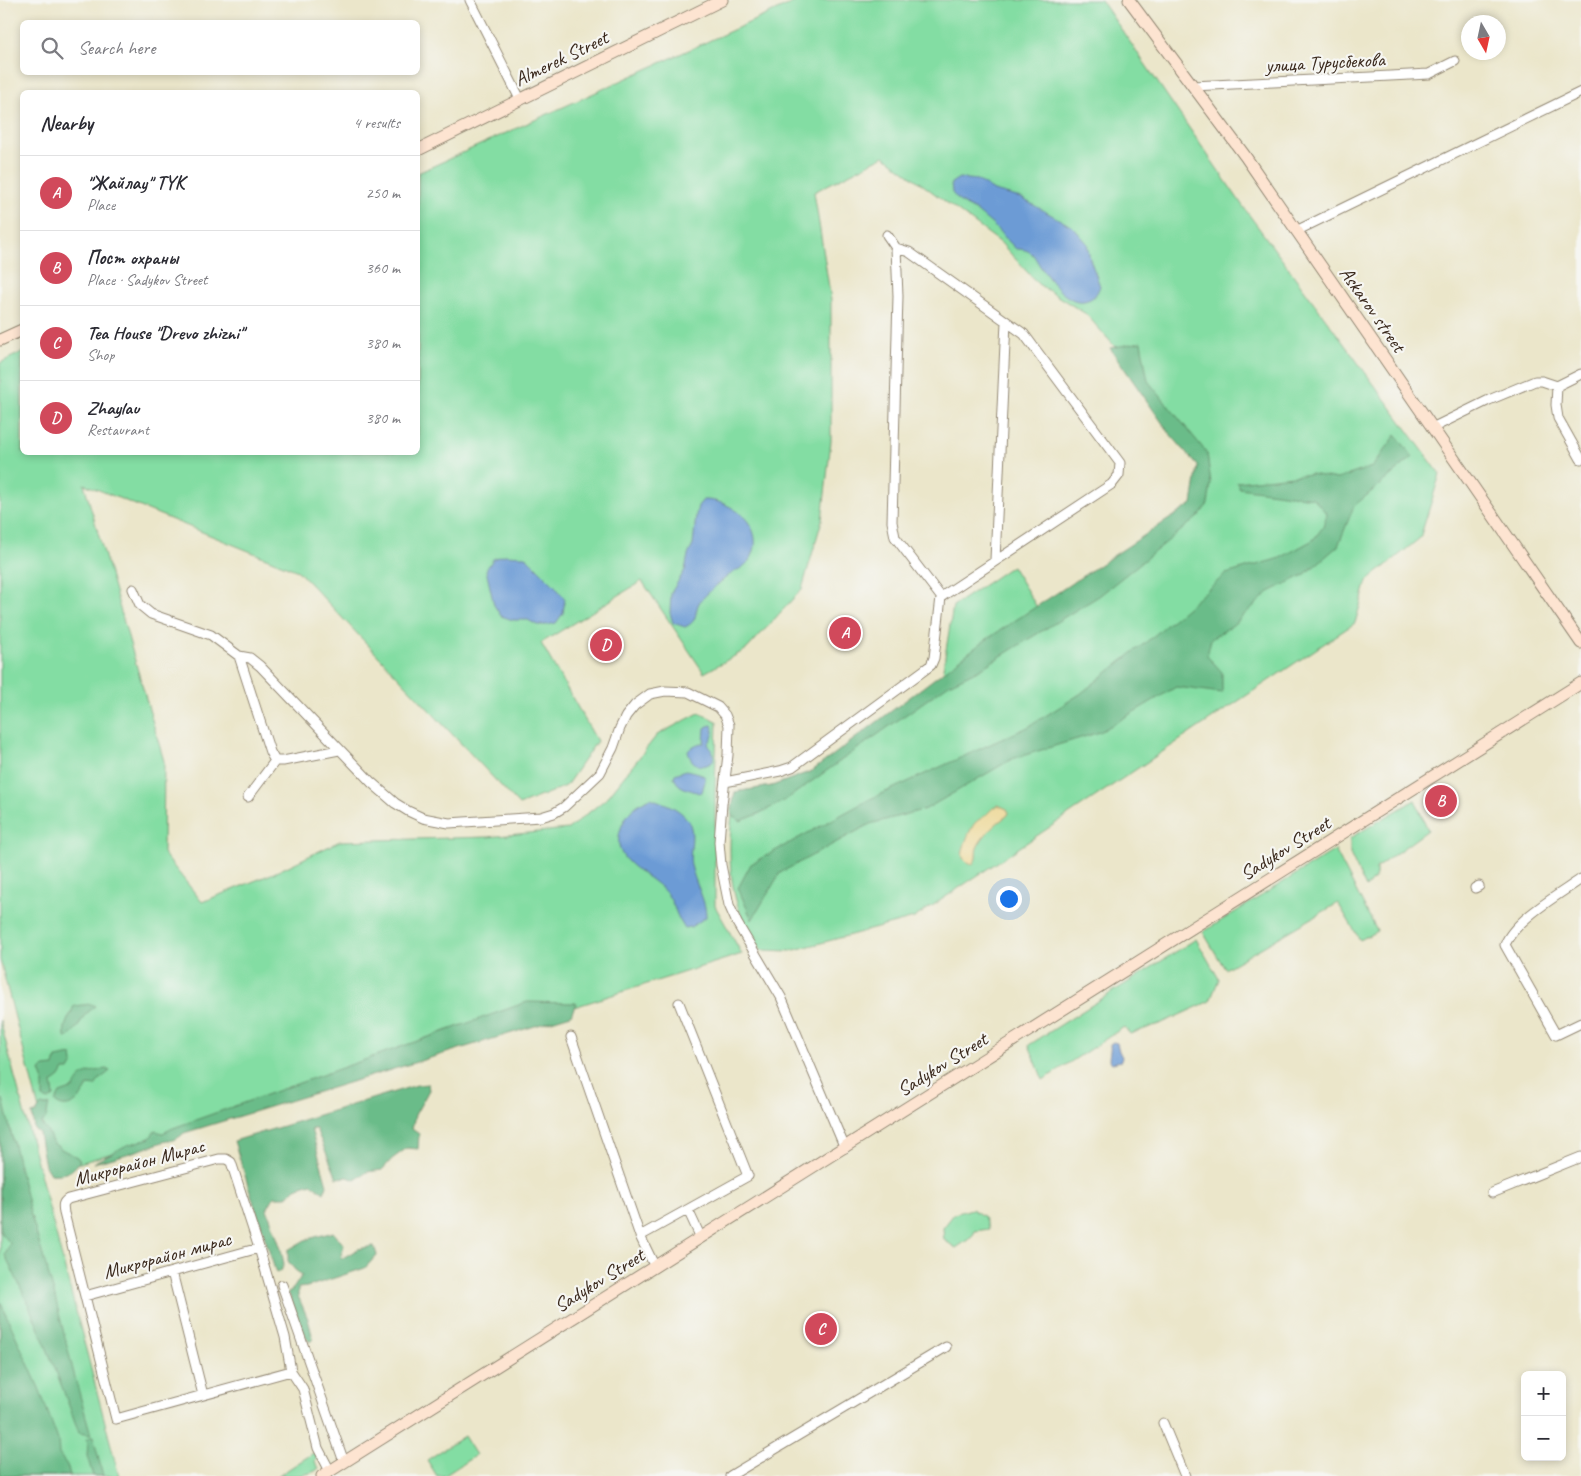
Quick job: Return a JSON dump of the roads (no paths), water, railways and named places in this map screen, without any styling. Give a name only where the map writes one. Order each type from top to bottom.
[{"type":"street","points":[[470,0],[520,99]]},
{"type":"street","name":"Almerek Street","points":[[420,149],[722,0]]},
{"type":"street","name":"Askarov street","points":[[1129,0],[1245,156],[1581,643]]},
{"type":"street","name":"улица Турусбекова","points":[[1193,86],[1430,74],[1455,61]]},
{"type":"street","points":[[1296,231],[1581,92]]},
{"type":"street","points":[[725,782],[780,771],[792,766],[931,665],[934,658],[941,597],[895,537],[892,522],[898,296],[896,248],[887,235]]},
{"type":"street","points":[[896,248],[909,252],[1024,334],[1120,463],[1119,475],[1112,484],[941,597]]},
{"type":"street","points":[[995,560],[1006,322]]},
{"type":"street","points":[[0,340],[20,331]]},
{"type":"street","points":[[1432,428],[1489,400],[1535,381],[1542,381],[1557,386],[1581,374]]},
{"type":"street","points":[[1557,386],[1556,405],[1558,418],[1580,457]]},
{"type":"street","points":[[133,590],[140,605],[150,614],[211,635],[239,656],[250,658],[260,666],[339,750],[395,803],[424,818],[449,823],[541,817],[564,808],[600,773],[626,716],[635,705],[650,694],[665,691],[688,692],[718,706],[725,715],[729,725],[719,842],[729,905],[737,923],[781,997],[845,1148]]},
{"type":"street","points":[[239,656],[270,752],[275,760]]},
{"type":"street","name":"Sadykov Street","points":[[326,1474],[1581,683]]},
{"type":"street","points":[[275,760],[283,761],[339,750]]},
{"type":"street","points":[[248,797],[275,760]]},
{"type":"street","points":[[1581,880],[1528,916],[1510,936],[1506,945],[1556,1035],[1581,1023]]},
{"type":"street","points":[[640,1236],[748,1176],[678,1003]]},
{"type":"street","points":[[571,1037],[640,1236],[655,1266]]},
{"type":"street","points":[[1492,1193],[1581,1158]]},
{"type":"street","name":"Микрорайон Мирас","points":[[291,1371],[116,1419],[62,1206],[65,1201],[219,1159],[226,1159],[231,1162],[285,1337],[291,1371],[303,1388],[326,1474]]},
{"type":"street","points":[[688,1210],[701,1238]]},
{"type":"street","name":"Микрорайон мирас","points":[[85,1296],[259,1248]]},
{"type":"street","name":"Микрорайон Мирас","points":[[172,1272],[203,1395]]},
{"type":"street","points":[[282,1285],[344,1462]]},
{"type":"street","points":[[730,1476],[946,1348]]},
{"type":"street","points":[[1163,1422],[1186,1476]]},
{"type":"water","points":[[959,178],[977,180],[994,191],[1021,198],[1073,227],[1087,243],[1090,259],[1100,286],[1095,296],[1084,301],[1077,301],[1065,295],[1048,277],[1032,254],[1026,250],[1016,249],[994,226],[975,210],[960,202],[952,193],[951,183]]},
{"type":"water","points":[[703,500],[725,504],[736,510],[751,527],[755,537],[755,548],[750,560],[743,567],[731,574],[702,599],[697,607],[695,618],[685,627],[673,623],[670,613],[671,593],[685,570],[688,555],[693,545],[698,506]]},
{"type":"water","points":[[504,555],[525,556],[555,586],[565,599],[563,613],[556,623],[537,625],[528,620],[513,620],[501,616],[494,605],[486,570],[493,559]]},
{"type":"water","points":[[712,725],[713,735],[708,744],[714,754],[713,761],[701,766],[697,765],[689,756],[688,751],[695,745],[704,743],[705,728]]},
{"type":"water","points":[[686,770],[699,773],[705,777],[702,792],[699,793],[684,788],[678,784],[674,777],[675,774]]},
{"type":"water","points":[[651,798],[680,812],[690,824],[692,836],[690,860],[706,911],[706,917],[691,927],[685,928],[667,894],[631,865],[624,857],[620,848],[619,837],[625,818],[634,808]]},
{"type":"water","points":[[1113,1042],[1117,1043],[1122,1057],[1121,1061],[1112,1063],[1109,1058],[1110,1044]]},
{"type":"place","name":"\"Жайлау\" ТҮК","points":[[845,633]]},
{"type":"place","name":"Zhaylau","points":[[606,645]]},
{"type":"place","name":"Пост охраны","points":[[1441,801]]},
{"type":"place","name":"Tea House \"Drevo zhizni\"","points":[[821,1329]]}]
